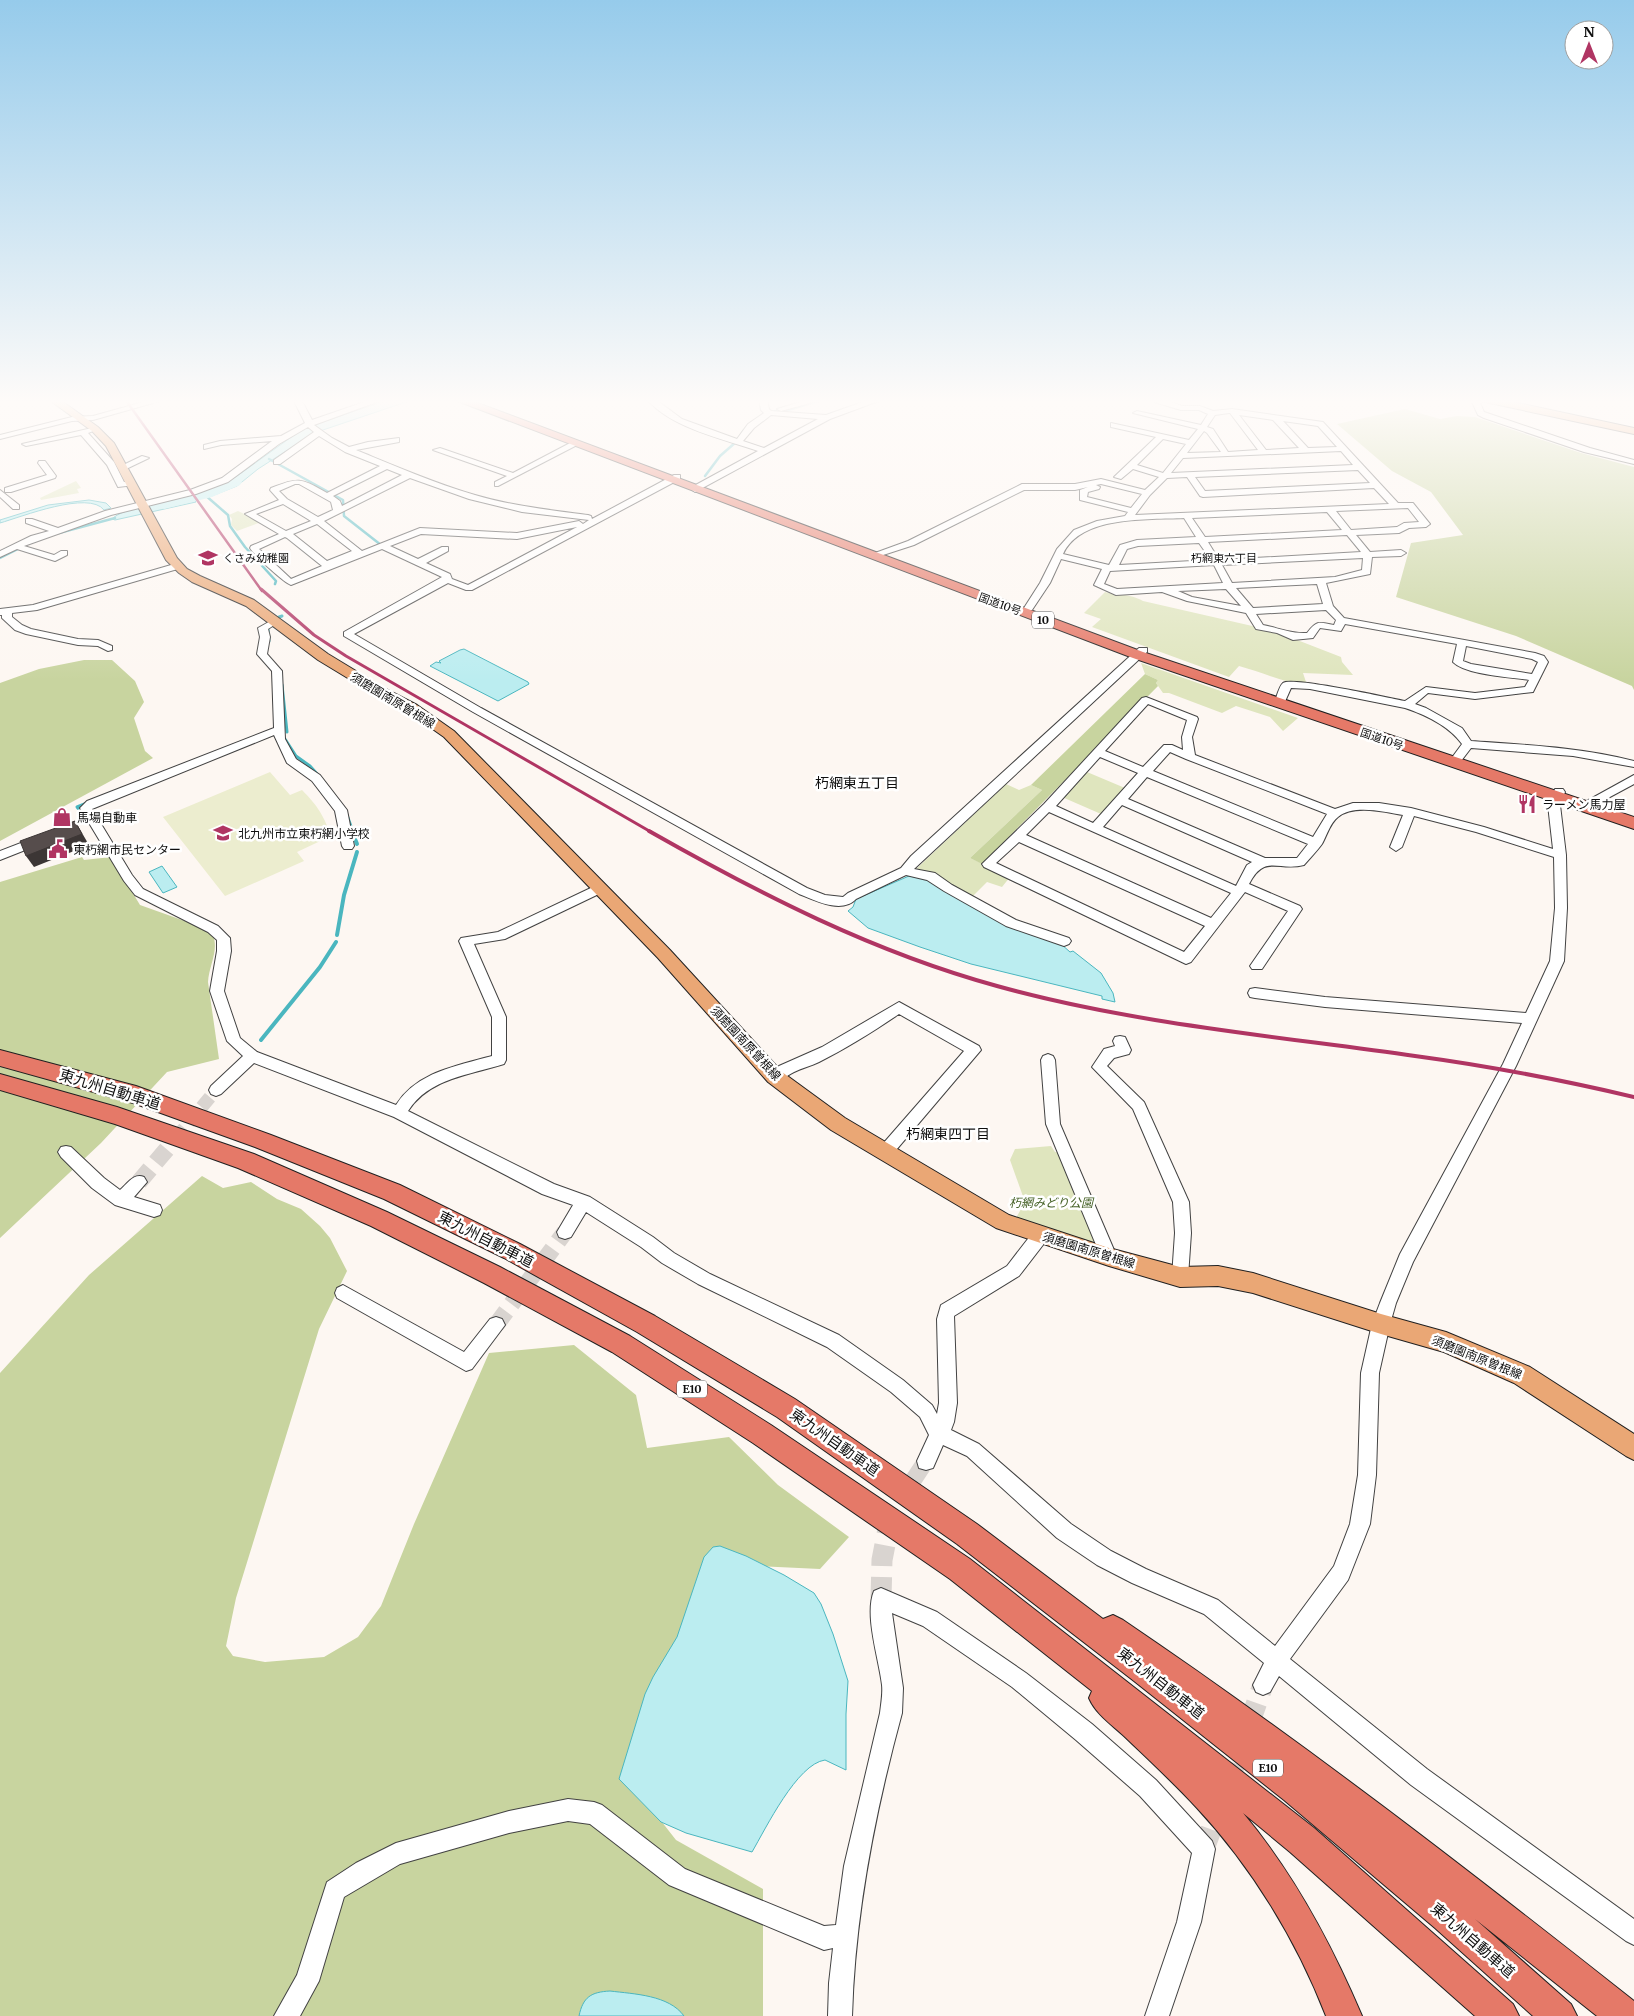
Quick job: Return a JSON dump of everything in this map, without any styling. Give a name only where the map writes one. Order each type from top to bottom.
[{"type":"highway","name":"国道10号","points":[[714,493],[1140,653],[1557,794],[1634,823]]},
{"type":"highway","name":"国道10号","points":[[715,493],[1029,608],[1140,653]]},
{"type":"highway","name":"国道10号","points":[[1557,794],[1591,802],[1634,816]]},
{"type":"highway","name":"東九州自動車道","points":[[0,1058],[136,1095],[263,1141],[392,1192],[504,1247],[646,1324],[786,1408],[967,1534],[1145,1670],[1295,1790],[1447,1916],[1559,2016]]},
{"type":"highway","name":"東九州自動車道","points":[[0,1082],[117,1116],[246,1161],[379,1219],[492,1275],[621,1344],[762,1434],[960,1569],[1302,1840],[1501,2016]]},
{"type":"highway","points":[[844,1490],[907,1546],[960,1584],[1123,1713],[1218,1807],[1254,1853],[1305,1931],[1344,2016]]},
{"type":"highway","points":[[967,1534],[1155,1658],[1286,1753],[1467,1890],[1624,2016]]},
{"type":"main road","name":"須磨園南原曽根線","points":[[136,493],[172,560],[178,566],[196,579],[241,598],[323,657],[378,691],[412,708],[449,734],[664,954],[775,1076],[838,1124],[1003,1222],[1040,1236],[1180,1277],[1218,1276],[1254,1283],[1381,1324],[1446,1342],[1522,1375],[1634,1448]]},
{"type":"street","points":[[4,493],[16,507]]},
{"type":"street","points":[[0,554],[58,530],[84,523],[112,512],[143,508],[190,493]]},
{"type":"street","points":[[277,493],[284,501],[318,521],[358,552],[291,582]]},
{"type":"street","points":[[374,493],[318,521],[254,548],[259,555],[272,564],[283,578],[291,582],[420,531],[516,536],[599,519]]},
{"type":"street","points":[[461,493],[522,510],[599,519]]},
{"type":"street","points":[[648,493],[469,588],[447,580],[347,634],[477,710],[803,891],[823,899],[846,902],[852,896],[905,871],[914,859],[1140,653]]},
{"type":"street","points":[[880,553],[911,543],[1010,493]]},
{"type":"street","points":[[1084,493],[1083,498],[1130,514],[1187,516],[1329,493]]},
{"type":"street","points":[[1029,608],[1059,556],[1061,548],[1078,532],[1130,514],[1147,493]]},
{"type":"street","points":[[1202,493],[1282,501],[1330,510],[1410,505],[1426,524],[1407,525],[1399,530],[1348,532],[1202,539],[1137,543],[1123,547],[1099,585],[1116,592],[1336,580],[1367,572],[1368,555],[1348,532],[1330,510]]},
{"type":"street","points":[[1276,493],[1282,501]]},
{"type":"street","points":[[1384,493],[1396,506]]},
{"type":"street","points":[[330,494],[341,510]]},
{"type":"street","points":[[284,501],[249,514],[285,534],[326,565]]},
{"type":"street","points":[[1187,516],[1217,563],[1228,585],[1250,611],[1259,627],[1280,630],[1293,637],[1310,636],[1318,625],[1338,629],[1341,620]]},
{"type":"street","points":[[50,517],[32,522],[58,530]]},
{"type":"street","points":[[382,546],[447,576],[447,580]]},
{"type":"street","points":[[18,547],[55,558],[64,553]]},
{"type":"street","points":[[418,563],[445,549]]},
{"type":"street","points":[[1059,556],[1110,568],[1401,553]]},
{"type":"street","points":[[108,648],[101,643],[77,642],[28,632],[12,624],[3,612],[34,608],[178,566]]},
{"type":"street","points":[[1321,581],[1328,607],[1341,620],[1540,658],[1543,662],[1529,690],[1475,696],[1426,690],[1407,704]]},
{"type":"street","points":[[1163,589],[1190,599],[1250,611],[1328,607]]},
{"type":"street","points":[[275,622],[263,628],[265,637],[262,654],[276,670],[281,729],[280,740],[291,760],[316,778],[341,810],[348,846]]},
{"type":"street","points":[[1462,643],[1458,662],[1468,667],[1535,678]]},
{"type":"street","points":[[1281,702],[1287,685],[1310,686],[1407,704],[1458,730],[1468,744]]},
{"type":"street","points":[[1190,757],[1187,737],[1193,718],[1146,700],[1048,807],[988,864],[1186,959],[1240,889],[1251,868],[1263,862]]},
{"type":"street","points":[[281,729],[91,804],[86,808],[89,822],[139,892],[213,929],[223,938],[224,952],[217,991],[234,1040],[252,1056],[399,1113],[548,1189],[584,1202],[697,1275],[833,1340],[897,1386],[926,1412],[939,1434],[973,1450],[1064,1531],[1104,1558],[1139,1576],[1211,1607],[1419,1777],[1634,1933]]},
{"type":"street","points":[[1455,761],[1468,744]]},
{"type":"street","points":[[1468,744],[1572,751],[1602,755],[1634,764]]},
{"type":"street","points":[[1095,828],[1168,747],[1334,813]]},
{"type":"street","points":[[1099,753],[1316,843]]},
{"type":"street","points":[[1591,802],[1634,779]]},
{"type":"street","points":[[1264,1685],[1277,1660],[1341,1573],[1360,1524],[1368,1475],[1370,1373],[1381,1324],[1406,1260],[1486,1106],[1509,1066],[1557,961],[1561,925],[1560,855],[1554,805],[1557,794]]},
{"type":"street","points":[[1121,800],[1263,862],[1300,862],[1316,843],[1334,813],[1348,806],[1410,812],[1460,823],[1560,855]]},
{"type":"street","points":[[1048,807],[1240,889],[1296,909],[1257,966]]},
{"type":"street","points":[[1396,847],[1410,812]]},
{"type":"street","points":[[0,856],[50,836]]},
{"type":"street","points":[[1017,836],[1213,924]]},
{"type":"street","points":[[905,871],[931,876],[948,888],[1011,922],[1064,941]]},
{"type":"street","points":[[399,1113],[406,1100],[429,1080],[499,1060],[499,1017],[466,941],[500,936],[599,889]]},
{"type":"street","points":[[1255,993],[1324,1002],[1532,1019]]},
{"type":"street","points":[[775,1076],[781,1071],[810,1060],[851,1039],[899,1007],[974,1050],[886,1151]]},
{"type":"street","points":[[1120,1041],[1124,1050],[1109,1053],[1099,1067],[1139,1106],[1182,1202],[1180,1277]]},
{"type":"street","points":[[216,1090],[252,1056]]},
{"type":"street","points":[[1048,1060],[1053,1124],[1109,1257]]},
{"type":"street","points":[[66,1152],[98,1183],[121,1200],[154,1210]]},
{"type":"street","points":[[121,1200],[139,1182]]},
{"type":"street","points":[[565,1232],[584,1202]]},
{"type":"street","points":[[926,1461],[945,1422],[948,1403],[944,1319],[947,1311],[1013,1270],[1040,1236]]},
{"type":"street","points":[[343,1294],[466,1363],[496,1325]]},
{"type":"street","points":[[840,2016],[841,1983],[855,1866],[891,1713],[893,1688],[882,1623],[881,1598],[930,1619],[1019,1680],[1084,1732],[1148,1788],[1204,1849],[1189,1922],[1157,2016]]},
{"type":"street","points":[[286,2016],[307,1980],[335,1890],[364,1871],[396,1854],[509,1822],[568,1810],[594,1813],[677,1878],[824,1938],[846,1935]]},
{"type":"green space","points":[[50,493],[79,493],[41,500],[40,498]]},
{"type":"green space","points":[[1432,493],[1634,493],[1634,690],[1632,686],[1516,636],[1396,597],[1411,543],[1463,535]]},
{"type":"green space","points":[[238,511],[261,522],[237,531],[231,525],[232,519],[229,515]]},
{"type":"green space","points":[[1105,592],[1138,598],[1143,601],[1274,631],[1341,657],[1342,662],[1353,675],[1303,673],[1307,685],[1281,680],[1239,666],[1229,677],[1092,627],[1101,619],[1084,613]]},
{"type":"green space","points":[[84,660],[112,660],[135,681],[144,702],[134,718],[145,751],[153,758],[0,841],[0,683],[39,669]]},
{"type":"green space","points":[[1141,663],[1298,718],[1283,731],[1270,717],[1236,706],[1222,713],[1169,693],[1163,693],[1156,683],[1158,680],[1145,674]]},
{"type":"green space","points":[[1145,674],[1158,680],[1156,683],[1158,686],[982,864],[970,858],[1042,790],[1031,785]]},
{"type":"green space","points":[[270,772],[290,795],[302,790],[308,796],[320,811],[331,836],[297,852],[304,861],[225,896],[163,817]]},
{"type":"green space","points":[[1087,772],[1125,788],[1101,814],[1062,797]]},
{"type":"green space","points":[[1006,784],[1019,790],[1031,785],[1042,790],[970,858],[1010,877],[1002,887],[987,882],[971,898],[913,872]]},
{"type":"green space","points":[[82,857],[84,860],[111,857],[140,905],[196,925],[213,935],[215,947],[208,982],[219,1059],[167,1072],[101,1143],[0,1238],[0,882]]},
{"type":"green space","name":"朽網みどり公園","points":[[1051,1146],[1055,1152],[1061,1153],[1073,1190],[1094,1235],[1095,1243],[1070,1237],[1016,1218],[1025,1202],[1010,1160],[1015,1149]]},
{"type":"green space","points":[[202,1176],[223,1188],[251,1182],[277,1199],[301,1209],[330,1238],[347,1271],[319,1329],[236,1598],[226,1646],[233,1656],[265,1662],[324,1657],[358,1637],[381,1606],[414,1524],[489,1353],[574,1345],[636,1395],[647,1448],[729,1437],[778,1485],[849,1537],[820,1569],[736,1565],[640,1794],[676,1840],[763,1889],[763,2016],[0,2016],[0,1373],[89,1275]]},
{"type":"water","points":[[206,493],[219,493],[209,497]]},
{"type":"water","points":[[192,496],[196,502],[115,520],[112,519],[137,508]]},
{"type":"water","points":[[89,500],[106,503],[111,508],[104,510],[96,505],[84,503],[70,504],[38,511],[0,523],[0,520],[48,505]]},
{"type":"water","points":[[464,649],[529,684],[498,701],[430,666],[436,662],[441,663],[439,661]]},
{"type":"water","points":[[162,866],[177,887],[163,893],[149,872]]},
{"type":"water","points":[[909,876],[927,879],[1061,944],[1070,952],[1073,951],[1101,973],[1113,993],[1115,1002],[1102,999],[1102,996],[971,964],[920,947],[868,928],[848,911],[853,907],[856,899]]},
{"type":"water","points":[[720,1546],[746,1556],[784,1575],[814,1593],[821,1604],[833,1634],[848,1681],[846,1770],[825,1760],[814,1764],[793,1785],[783,1799],[752,1852],[686,1833],[661,1822],[619,1779],[645,1694],[677,1637],[704,1557],[713,1547]]},
{"type":"water","points":[[610,1991],[660,2000],[677,2009],[684,2016],[579,2016],[583,2004],[589,1997],[593,1994]]},
{"type":"building","points":[[75,821],[82,834],[26,856],[20,841]]},
{"type":"waterway","points":[[164,505],[209,493]]},
{"type":"waterway","points":[[331,493],[343,500],[344,516],[381,545]]},
{"type":"waterway","points":[[205,495],[228,515],[230,526],[245,547],[276,581],[275,584]]},
{"type":"waterway","points":[[59,533],[115,518]]},
{"type":"waterway","points":[[0,558],[20,548]]},
{"type":"waterway","points":[[268,628],[269,641]]},
{"type":"waterway","points":[[282,685],[287,732]]},
{"type":"waterway","points":[[285,739],[296,756],[310,766],[318,775]]},
{"type":"waterway","points":[[86,818],[77,807],[87,803]]},
{"type":"waterway","points":[[347,815],[353,832]]},
{"type":"waterway","points":[[352,831],[357,844]]},
{"type":"waterway","points":[[337,935],[344,895],[357,852]]},
{"type":"waterway","points":[[261,1040],[320,967],[336,942]]},
{"type":"tunnel","points":[[176,1138],[216,1090]]},
{"type":"tunnel","points":[[139,1182],[177,1137]]},
{"type":"tunnel","points":[[496,1325],[565,1232]]},
{"type":"tunnel","points":[[889,1526],[900,1500],[926,1461]]},
{"type":"tunnel","points":[[881,1598],[882,1560],[889,1524]]},
{"type":"tunnel","points":[[1228,1783],[1263,1685]]},
{"type":"tunnel","points":[[1204,1849],[1219,1808]]},
{"type":"railway","points":[[192,493],[262,591]]},
{"type":"railway","points":[[261,589],[314,635],[346,656],[651,832]]},
{"type":"railway","points":[[649,831],[775,899],[862,939],[951,972],[997,986],[1049,999],[1153,1020],[1470,1064],[1553,1079],[1634,1097]]},
{"type":"place","name":"くさみ幼稚園","points":[[208,558]]},
{"type":"place","name":"ラーメン馬力屋","points":[[1527,804]]},
{"type":"place","name":"馬場自動車","points":[[62,817]]},
{"type":"place","name":"北九州市立東朽網小学校","points":[[223,833]]},
{"type":"place","name":"東朽網市民センター","points":[[58,849]]},
{"type":"district","name":"朽網東六丁目","points":[[1224,558]]},
{"type":"district","name":"朽網東五丁目","points":[[857,783]]},
{"type":"district","name":"朽網東四丁目","points":[[948,1134]]}]
